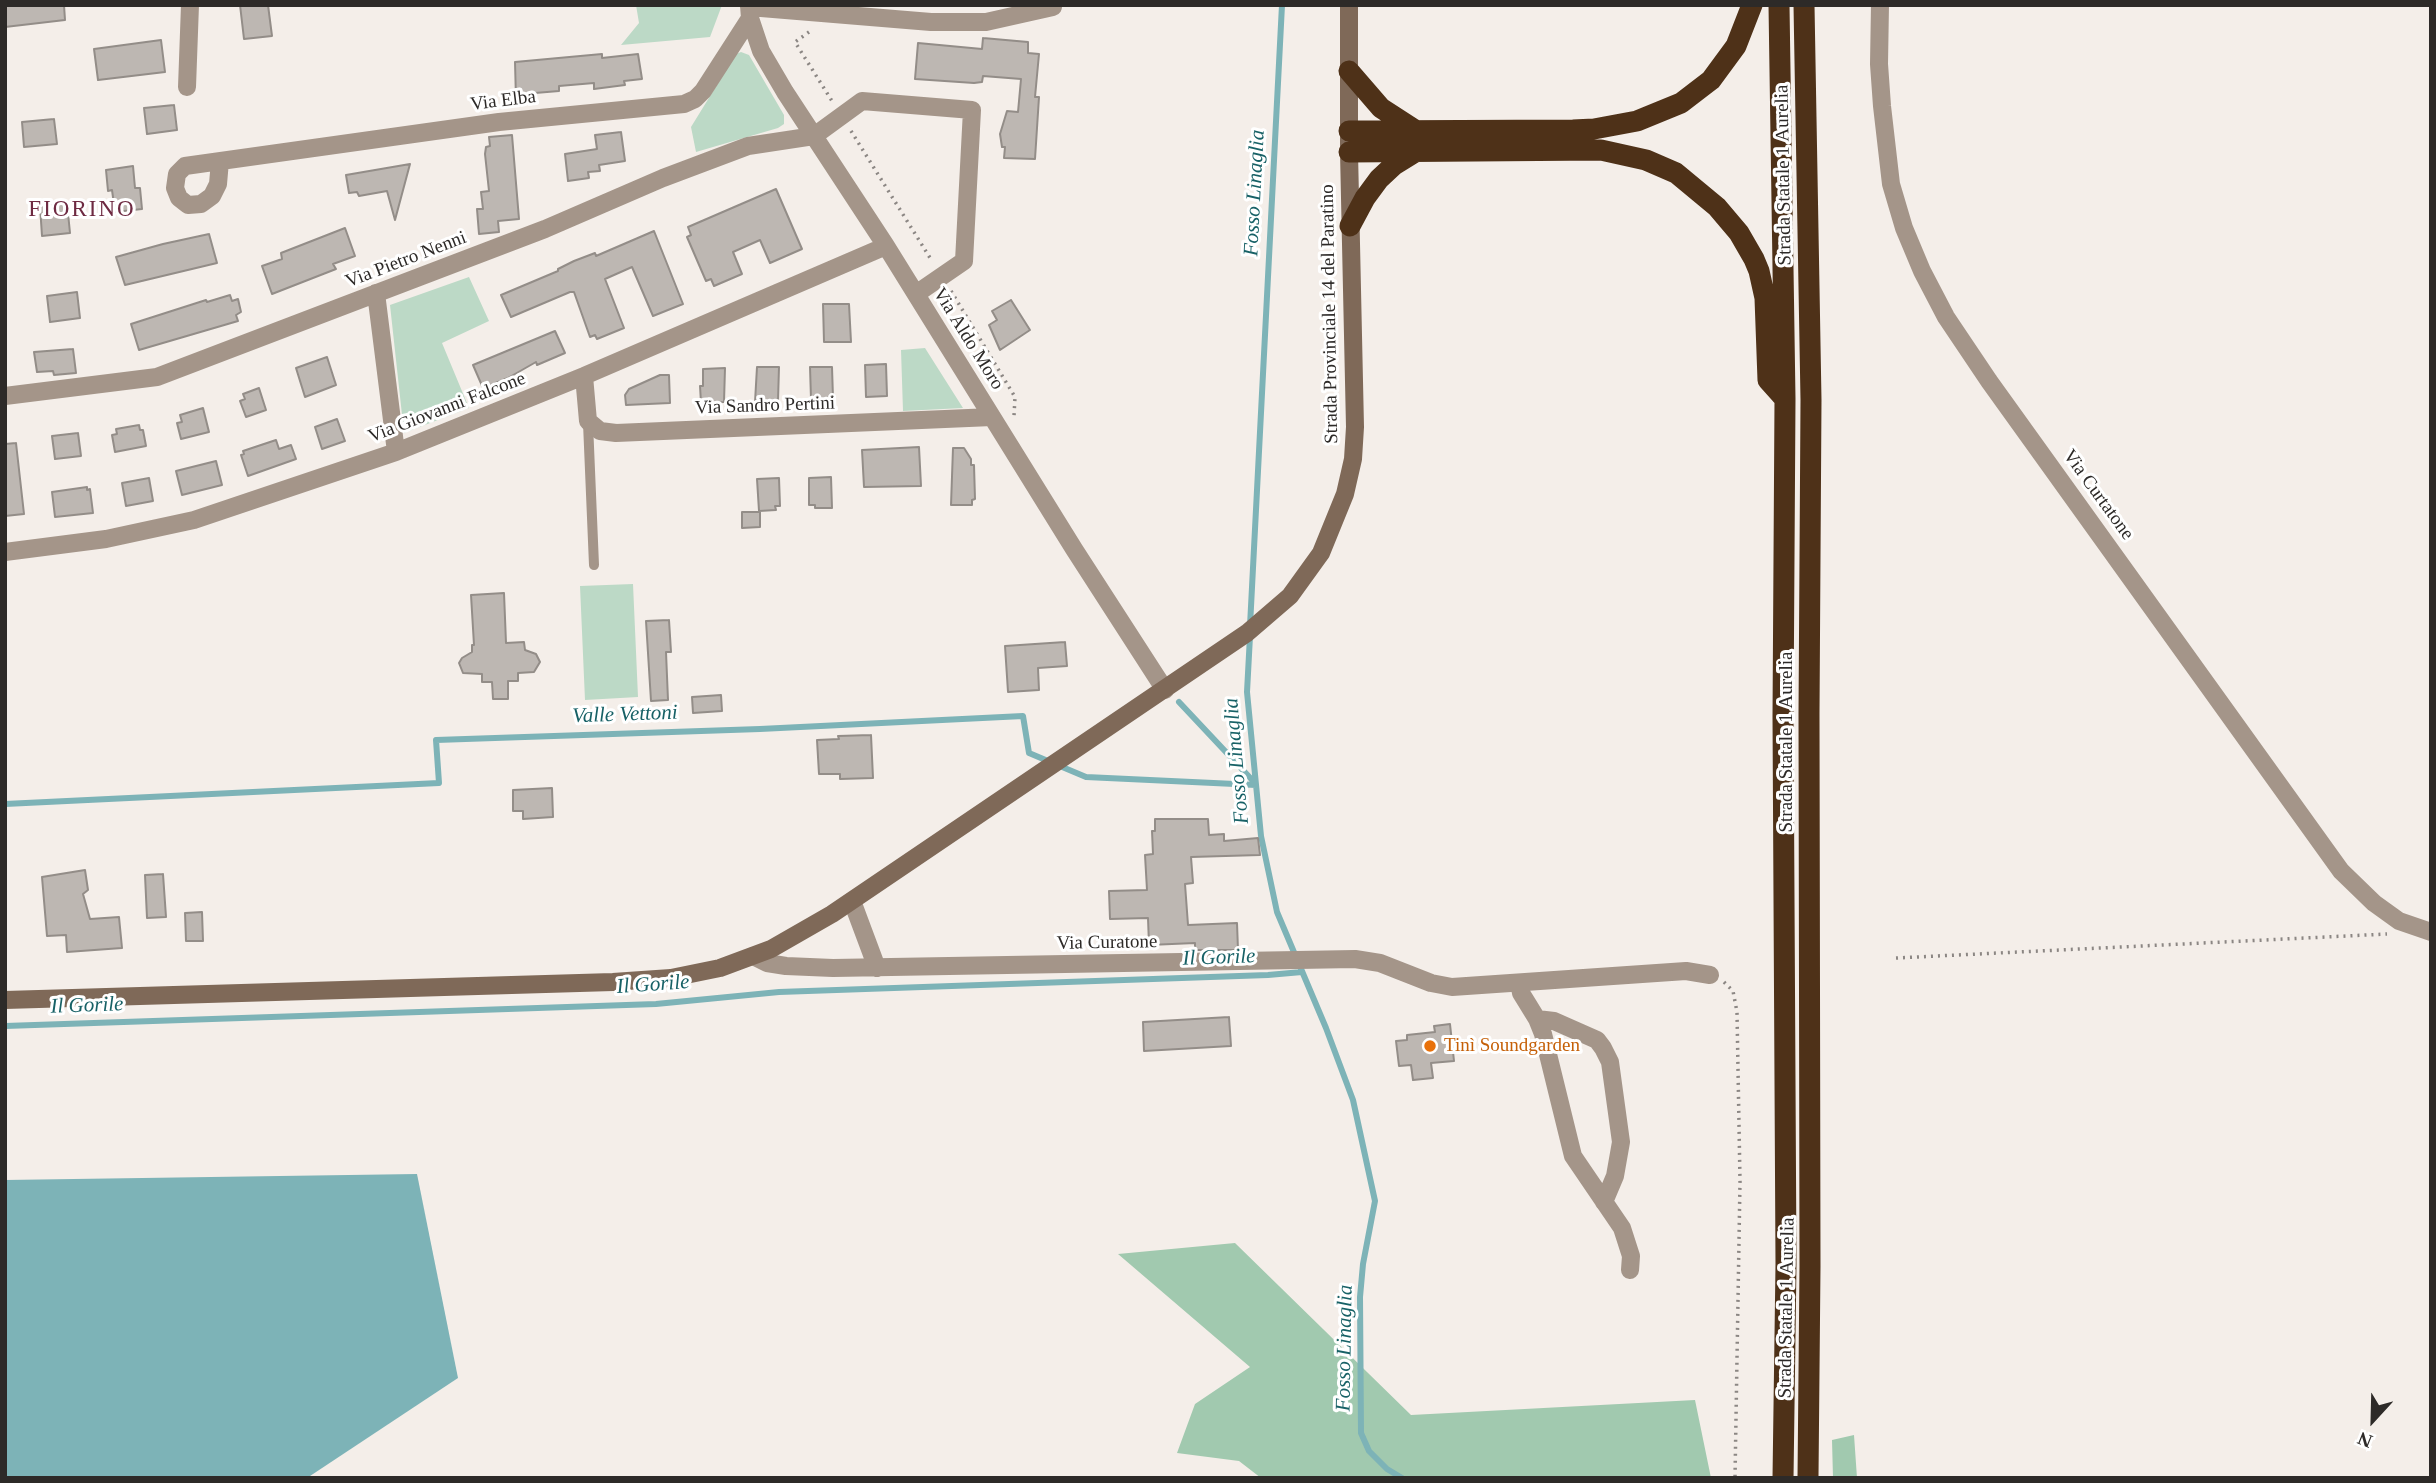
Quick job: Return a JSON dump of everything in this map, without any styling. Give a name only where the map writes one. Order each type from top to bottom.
[{"type":"highway","points":[[1350,226],[1379,179],[1417,141],[1594,129],[1653,116],[1692,96],[1711,80],[1736,46],[1752,5]]},
{"type":"highway","name":"Strada Statale 1 Aurelia","points":[[1779,5],[1785,399],[1783,729],[1786,1265],[1783,1478]]},
{"type":"highway","name":"Strada Statale 1 Aurelia","points":[[1804,5],[1811,400],[1811,1265],[1808,1478]]},
{"type":"highway","points":[[1349,71],[1381,108],[1417,141]]},
{"type":"highway","points":[[1349,141],[1417,141],[1601,150],[1646,160],[1689,182],[1730,222],[1754,259],[1765,298],[1768,380],[1785,399]]},
{"type":"main road","name":"Strada Provinciale 14 del Paratino","points":[[5,1000],[651,980],[704,972],[753,956],[807,930],[1217,655],[1273,611],[1297,587],[1321,553],[1345,494],[1353,459],[1355,427],[1350,226],[1349,5]]},
{"type":"street","points":[[187,87],[190,5]]},
{"type":"street","name":"Via Curtatone","points":[[1880,5],[1880,85],[1891,184],[1913,249],[1946,317],[1989,381],[2342,871],[2374,903],[2399,921],[2431,932]]},
{"type":"street","points":[[749,10],[931,22],[986,22],[1054,6]]},
{"type":"street","name":"Via Aldo Moro","points":[[749,10],[761,51],[785,92],[886,246],[1165,690]]},
{"type":"street","name":"Via Elba","points":[[220,161],[499,122],[684,104],[695,99],[703,90],[749,10]]},
{"type":"street","points":[[814,136],[862,102],[972,110],[964,261],[916,294]]},
{"type":"street","name":"Via Pietro Nenni","points":[[5,396],[157,377],[545,229],[663,178],[748,146],[814,136]]},
{"type":"street","name":"Via Giovanni Falcone","points":[[5,552],[106,540],[194,520],[396,452],[584,376],[886,246]]},
{"type":"street","points":[[376,293],[396,452]]},
{"type":"street","points":[[584,376],[588,421]]},
{"type":"street","name":"Via Sandro Pertini","points":[[588,421],[600,431],[616,433],[992,417]]},
{"type":"street","points":[[852,901],[877,968]]},
{"type":"street","name":"Via Curatone","points":[[753,956],[786,966],[877,968],[1366,960],[1398,969],[1431,983],[1452,987],[1686,971],[1710,975]]},
{"type":"street","points":[[1519,983],[1521,993],[1543,1034],[1573,1156],[1622,1228],[1631,1256],[1630,1270]]},
{"type":"street","points":[[1537,1019],[1554,1021],[1597,1040],[1610,1062],[1621,1142],[1617,1168],[1604,1202]]},
{"type":"lane","points":[[588,421],[594,565]]},
{"type":"path","points":[[812,29],[795,42],[1015,397],[1012,449]]},
{"type":"path","points":[[1896,958],[2387,934]]},
{"type":"path","points":[[1710,975],[1727,984],[1732,991],[1737,1012],[1740,1181],[1735,1478]]},
{"type":"green space","points":[[636,5],[722,5],[710,37],[621,45],[639,23]]},
{"type":"green space","points":[[741,52],[749,55],[784,115],[784,124],[696,152],[691,127],[736,54]]},
{"type":"green space","points":[[469,277],[489,321],[442,343],[469,408],[404,433],[390,305]]},
{"type":"green space","points":[[925,348],[963,408],[903,411],[901,350]]},
{"type":"green space","points":[[633,584],[638,697],[585,700],[580,586]]},
{"type":"green space","points":[[1235,1243],[1411,1415],[1695,1400],[1711,1478],[1261,1478],[1239,1461],[1177,1453],[1195,1404],[1250,1367],[1118,1254]]},
{"type":"green space","points":[[1854,1435],[1857,1478],[1833,1478],[1832,1440]]},
{"type":"water","points":[[417,1174],[458,1378],[307,1478],[5,1478],[5,1180]]},
{"type":"building","points":[[5,5],[64,5],[65,20],[5,27]]},
{"type":"building","points":[[240,5],[268,5],[272,36],[244,39]]},
{"type":"building","points":[[983,38],[1028,42],[1028,53],[1039,54],[1035,97],[1039,97],[1035,159],[1004,158],[1005,147],[1002,147],[1000,134],[1007,111],[1018,112],[1021,79],[983,76],[982,82],[974,83],[915,79],[918,43],[982,49]]},
{"type":"building","points":[[161,40],[165,72],[98,80],[94,49]]},
{"type":"building","points":[[602,54],[602,58],[638,54],[642,79],[624,81],[625,85],[594,89],[594,83],[559,86],[559,91],[535,93],[535,99],[516,100],[515,62]]},
{"type":"building","points":[[174,105],[177,130],[147,134],[144,108]]},
{"type":"building","points":[[54,119],[57,144],[24,147],[22,122]]},
{"type":"building","points":[[621,132],[625,161],[599,165],[600,171],[588,172],[589,178],[568,181],[565,154],[597,149],[595,135]]},
{"type":"building","points":[[512,135],[519,219],[498,221],[499,232],[479,234],[477,209],[483,209],[481,192],[489,191],[485,154],[486,147],[490,146],[489,137]]},
{"type":"building","points":[[410,164],[395,220],[387,191],[359,196],[357,192],[349,193],[346,175]]},
{"type":"building","points":[[133,166],[135,188],[140,188],[142,209],[115,212],[112,190],[108,191],[106,170]]},
{"type":"building","points":[[776,189],[802,249],[770,263],[760,240],[733,252],[742,274],[714,286],[711,279],[706,281],[687,237],[691,235],[688,227]]},
{"type":"building","points":[[67,203],[70,233],[42,236],[40,206]]},
{"type":"building","points":[[345,228],[355,256],[333,264],[336,269],[272,294],[262,266],[282,259],[281,253]]},
{"type":"building","points":[[654,231],[683,304],[653,316],[632,267],[605,279],[624,328],[597,339],[595,335],[590,337],[574,292],[511,317],[501,295],[558,271],[574,261],[595,253],[596,256]]},
{"type":"building","points":[[209,234],[217,263],[125,285],[116,257]]},
{"type":"building","points":[[77,292],[80,318],[50,322],[47,296]]},
{"type":"building","points":[[230,295],[232,301],[238,299],[241,312],[236,315],[238,321],[139,350],[131,324]]},
{"type":"building","points":[[1011,300],[1030,330],[1000,350],[989,325],[997,320],[992,311]]},
{"type":"building","points":[[823,304],[849,304],[851,342],[824,342]]},
{"type":"building","points":[[555,331],[565,353],[537,365],[536,362],[483,388],[473,365]]},
{"type":"building","points":[[73,349],[76,373],[54,375],[53,371],[37,372],[34,352]]},
{"type":"building","points":[[327,357],[336,385],[305,397],[296,368]]},
{"type":"building","points":[[886,364],[887,396],[866,397],[865,365]]},
{"type":"building","points":[[757,367],[779,367],[778,401],[755,402]]},
{"type":"building","points":[[810,367],[832,367],[833,398],[811,399]]},
{"type":"building","points":[[725,368],[724,402],[701,403],[703,369]]},
{"type":"building","points":[[660,375],[669,375],[670,403],[626,405],[625,395],[629,389]]},
{"type":"building","points":[[259,388],[266,410],[246,417],[240,401],[245,399],[243,394]]},
{"type":"building","points":[[203,408],[209,432],[181,439],[177,423],[182,422],[180,415]]},
{"type":"building","points":[[337,419],[345,441],[322,449],[315,427]]},
{"type":"building","points":[[139,425],[140,430],[143,430],[146,446],[115,452],[112,435],[117,434],[116,429]]},
{"type":"building","points":[[78,433],[81,456],[55,459],[52,436]]},
{"type":"building","points":[[276,440],[279,449],[291,445],[296,459],[248,476],[241,455],[244,454],[243,451]]},
{"type":"building","points":[[16,443],[24,514],[5,516],[5,444]]},
{"type":"building","points":[[919,447],[921,486],[864,487],[862,450]]},
{"type":"building","points":[[953,448],[964,448],[971,459],[971,465],[974,465],[975,499],[972,500],[972,505],[951,505]]},
{"type":"building","points":[[216,461],[222,485],[182,495],[176,471]]},
{"type":"building","points":[[831,477],[832,508],[815,508],[815,505],[809,505],[809,478]]},
{"type":"building","points":[[149,478],[153,501],[126,506],[122,483]]},
{"type":"building","points":[[779,478],[780,506],[775,506],[776,510],[759,511],[757,479]]},
{"type":"building","points":[[87,487],[87,490],[90,489],[93,513],[55,517],[52,492]]},
{"type":"building","points":[[742,512],[760,512],[760,527],[742,528]]},
{"type":"building","points":[[504,593],[506,643],[524,642],[525,650],[536,654],[540,662],[534,672],[518,673],[518,681],[508,681],[508,699],[493,699],[492,682],[482,682],[482,674],[463,673],[459,663],[472,652],[474,645],[471,595]]},
{"type":"building","points":[[669,620],[671,652],[666,652],[668,700],[651,701],[646,621]]},
{"type":"building","points":[[1065,642],[1067,666],[1038,668],[1039,690],[1008,692],[1005,646]]},
{"type":"building","points":[[721,695],[722,711],[693,713],[692,697]]},
{"type":"building","points":[[871,735],[873,778],[840,779],[840,774],[819,774],[817,740]]},
{"type":"building","points":[[552,788],[553,817],[523,819],[523,811],[513,811],[513,790]]},
{"type":"building","points":[[1155,819],[1208,819],[1209,835],[1224,834],[1224,841],[1258,838],[1260,855],[1191,857],[1193,883],[1185,884],[1188,925],[1237,923],[1238,950],[1195,950],[1195,943],[1149,945],[1148,918],[1110,919],[1109,891],[1147,890],[1145,855],[1153,854],[1152,831],[1155,831]]},
{"type":"building","points":[[85,870],[88,890],[83,894],[90,919],[119,917],[122,948],[67,952],[66,935],[47,936],[42,877]]},
{"type":"building","points":[[163,874],[166,917],[147,918],[145,875]]},
{"type":"building","points":[[202,912],[203,941],[186,941],[185,913]]},
{"type":"building","points":[[1229,1017],[1231,1046],[1144,1051],[1143,1022]]},
{"type":"building","name":"Tinì Soundgarden","points":[[1450,1024],[1454,1061],[1431,1063],[1433,1078],[1413,1080],[1411,1065],[1399,1066],[1396,1041],[1407,1040],[1407,1035],[1435,1032],[1434,1026]]},
{"type":"waterway","name":"Fosso Linaglia","points":[[1250,626],[1282,5]]},
{"type":"waterway","name":"Fosso Linaglia","points":[[1250,636],[1247,692],[1261,836],[1277,912],[1353,1100],[1375,1201],[1363,1264],[1360,1297],[1361,1433],[1369,1451],[1387,1469],[1402,1478]]},
{"type":"waterway","points":[[1179,702],[1255,783]]},
{"type":"waterway","name":"Valle Vettoni","points":[[5,804],[439,783],[436,740],[760,729],[1023,716],[1029,753],[1086,777],[1256,785]]},
{"type":"waterway","name":"Il Gorile","points":[[5,1026],[656,1004],[779,992],[1302,972]]},
{"type":"place","name":"Tinì Soundgarden","points":[[1430,1046]]},
{"type":"district","name":"FIORINO","points":[[82,210]]}]
